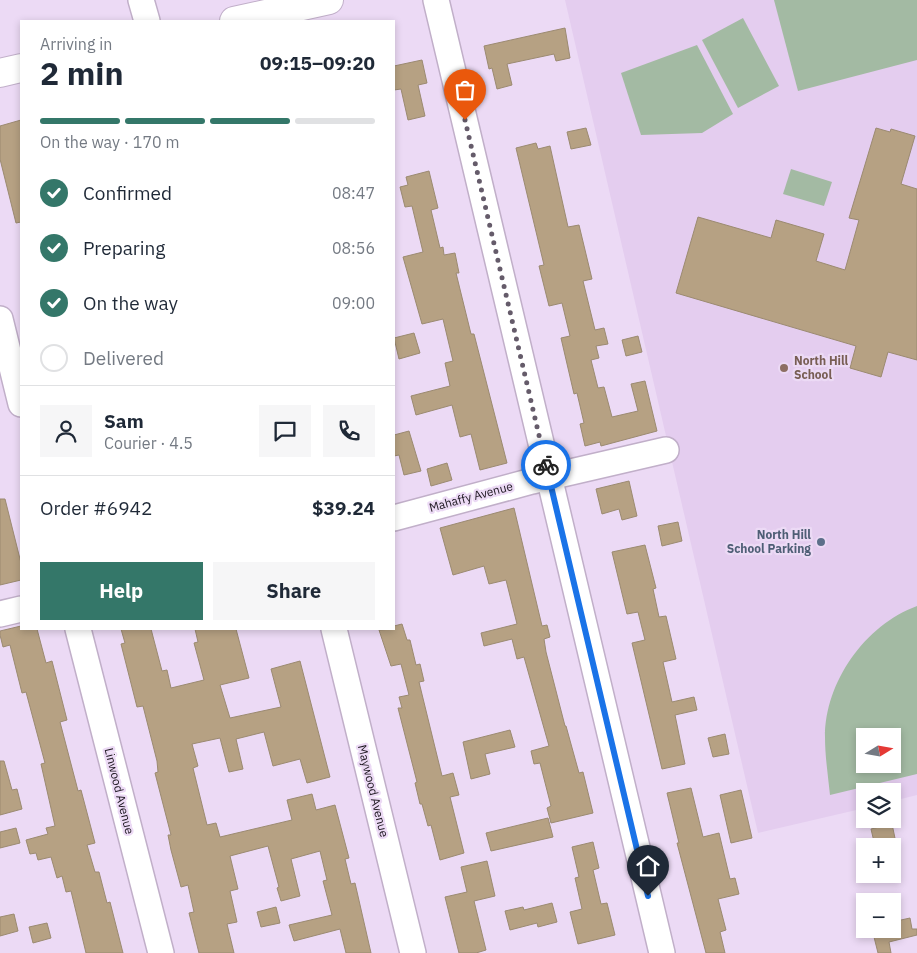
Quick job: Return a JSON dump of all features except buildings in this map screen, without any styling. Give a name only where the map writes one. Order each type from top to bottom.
[{"type":"main road","points":[[239,20],[329,0]]},
{"type":"main road","points":[[0,73],[20,68]]},
{"type":"street","points":[[141,0],[147,20]]},
{"type":"street","points":[[436,0],[662,953]]},
{"type":"street","points":[[0,319],[20,400]]},
{"type":"street","name":"Mahaffy Avenue","points":[[395,518],[666,450]]},
{"type":"street","points":[[0,614],[20,609]]},
{"type":"street","name":"Linwood Avenue","points":[[78,630],[160,953]]},
{"type":"street","name":"Maywood Avenue","points":[[334,630],[413,953]]},
{"type":"shaded area","name":"North Hill School","points":[[565,0],[917,0],[917,795],[901,799],[901,783],[856,783],[856,810],[758,833]]},
{"type":"green space","points":[[774,0],[917,0],[917,60],[798,91]]},
{"type":"green space","points":[[743,18],[779,86],[738,108],[702,40]]},
{"type":"green space","points":[[697,45],[733,114],[702,133],[641,135],[621,73]]},
{"type":"green space","points":[[791,169],[832,182],[824,206],[783,194]]},
{"type":"green space","points":[[917,606],[917,774],[880,783],[856,783],[856,789],[830,795],[825,737],[827,716],[832,696],[840,676],[852,658],[865,641],[898,615]]},
{"type":"way so far","points":[[465,120],[546,465]]},
{"type":"place","name":"North Hill School","points":[[784,368]]},
{"type":"place","name":"North Hill School Parking","points":[[821,542]]},
{"type":"route","points":[[546,465],[648,896]]}]
